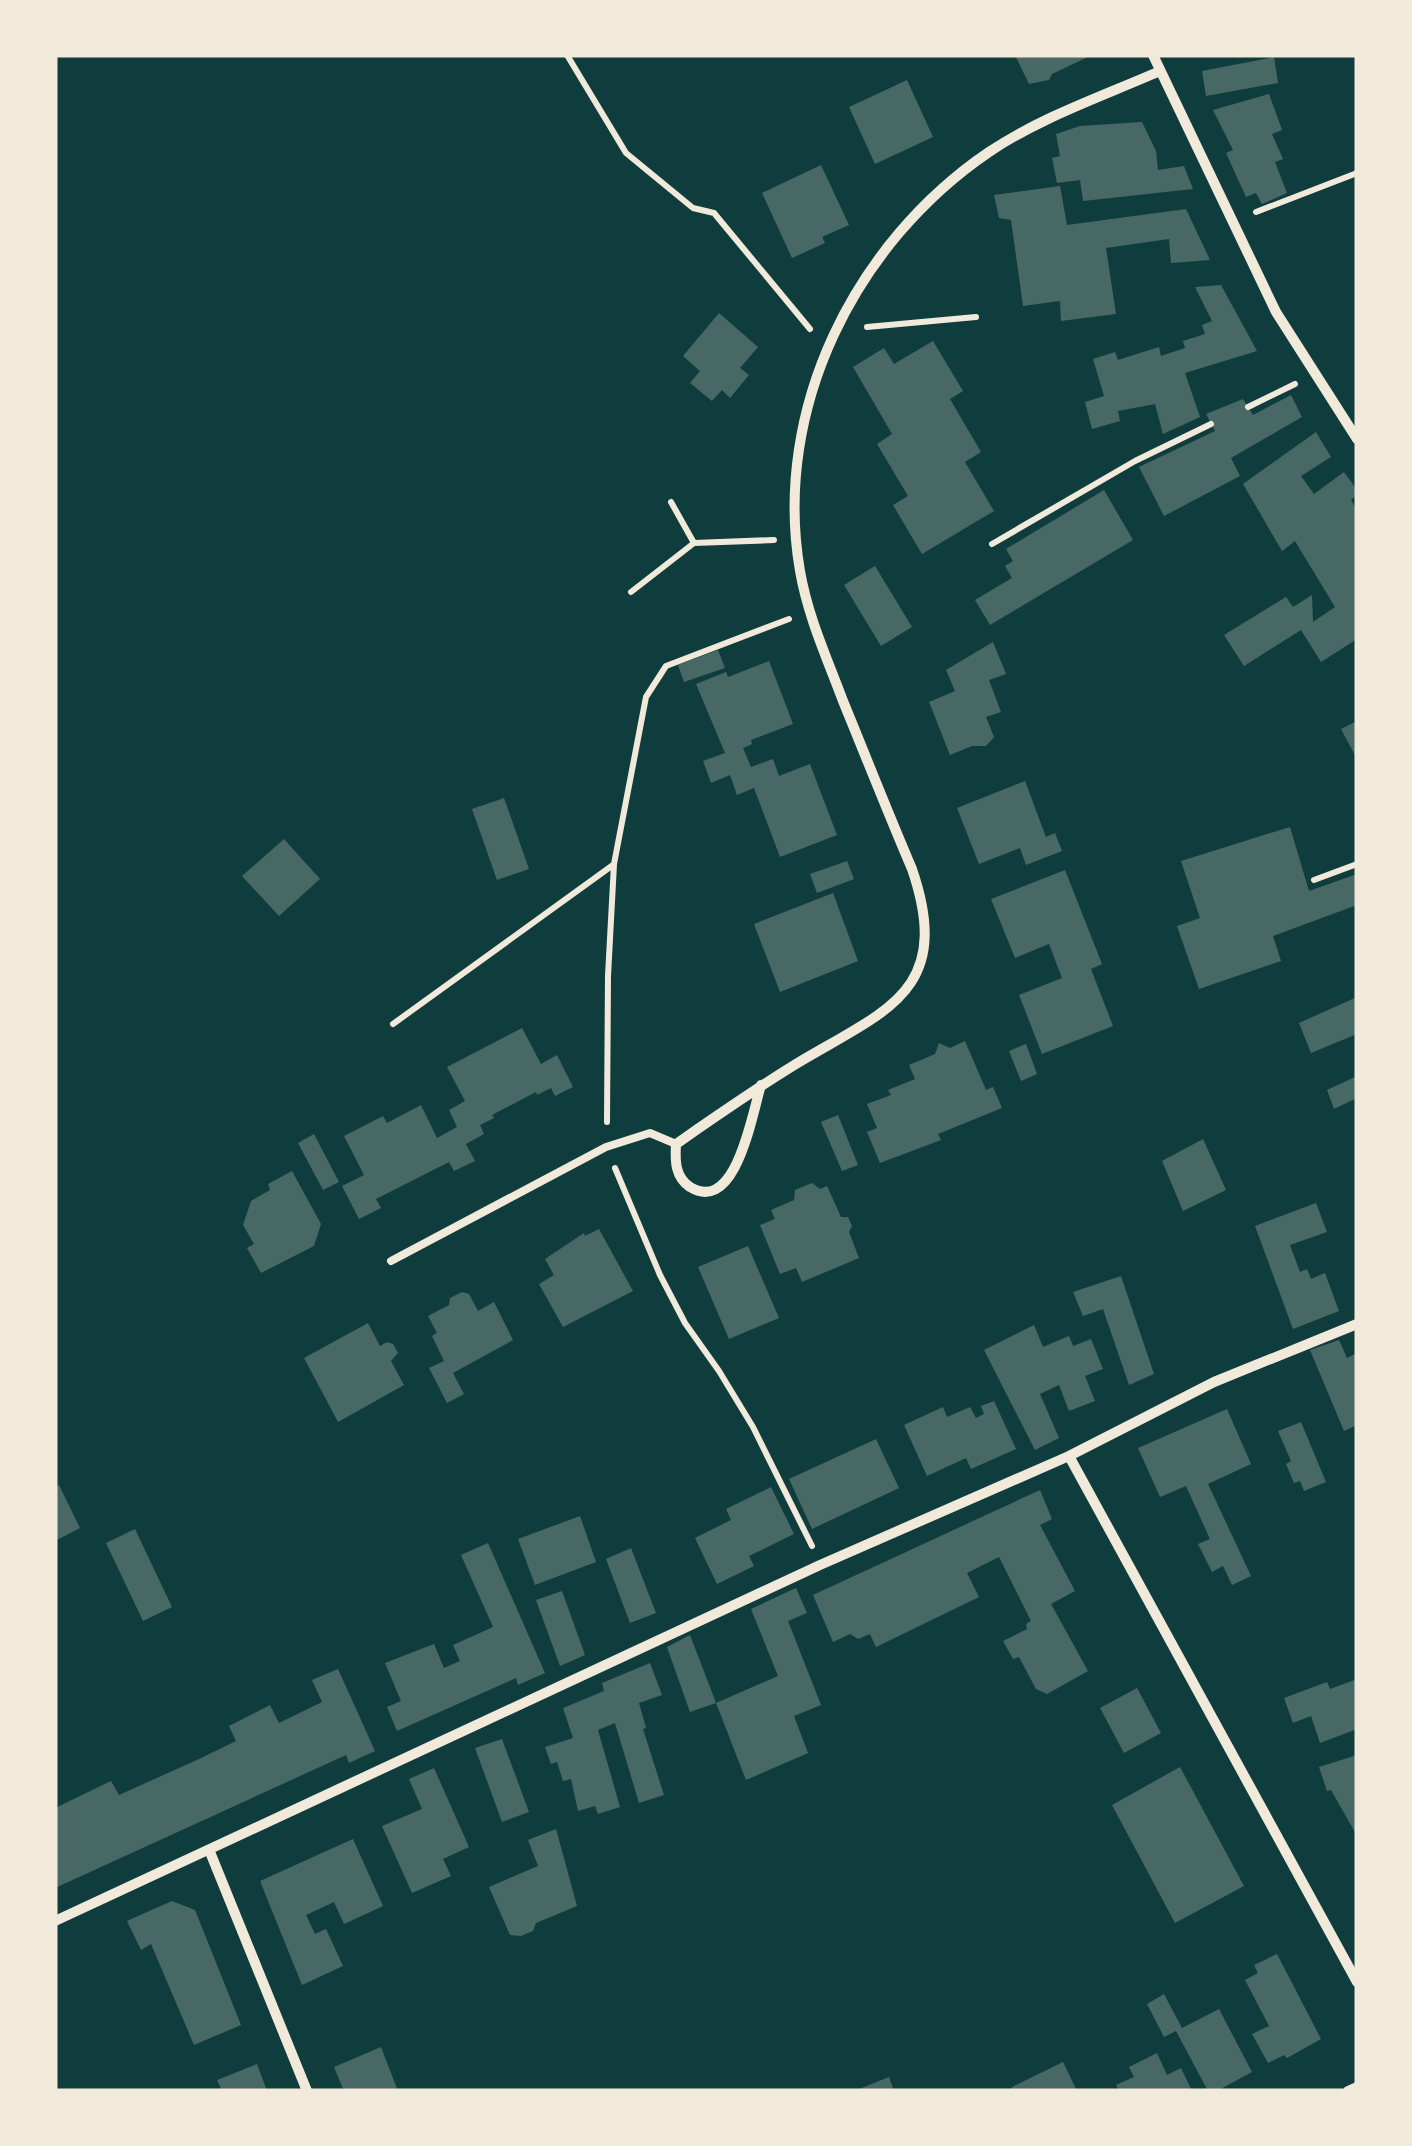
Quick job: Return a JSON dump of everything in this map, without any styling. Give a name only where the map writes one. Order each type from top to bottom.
[{"type":"street","points":[[1153,55],[1276,312],[1357,439]]},
{"type":"street","points":[[761,1085],[731,1178],[713,1192],[699,1191],[686,1184],[677,1173],[676,1144],[761,1085],[892,1007],[918,968],[926,929],[912,869],[809,612],[796,541],[797,484],[805,422],[827,349],[857,289],[888,245],[951,180],[990,151],[1025,132],[1160,71]]},
{"type":"street","points":[[55,1922],[820,1565],[1068,1456],[1214,1382],[1357,1324]]},
{"type":"street","points":[[1068,1456],[1357,1982]]},
{"type":"street","points":[[210,1852],[308,2091]]},
{"type":"street","points":[[1348,2091],[1357,2087]]},
{"type":"lane","points":[[392,1261],[606,1147],[650,1132],[676,1144]]},
{"type":"path","points":[[567,55],[626,153],[694,208],[714,213],[827,349]]},
{"type":"path","points":[[1231,222],[1357,172]]},
{"type":"path","points":[[836,330],[976,317]]},
{"type":"path","points":[[1248,406],[1314,375]]},
{"type":"path","points":[[992,544],[1135,461],[1211,424]]},
{"type":"path","points":[[671,502],[694,544]]},
{"type":"path","points":[[631,592],[694,544],[796,541]]},
{"type":"path","points":[[809,612],[666,666],[646,697],[614,864],[606,1147],[660,1275],[685,1323],[752,1427],[805,1526],[820,1565]]},
{"type":"path","points":[[393,1024],[614,864]]},
{"type":"path","points":[[1314,880],[1357,864]]},
{"type":"building","points":[[1015,55],[1092,55],[1052,74],[1049,80],[1029,84]]},
{"type":"building","points":[[1274,57],[1278,83],[1206,96],[1202,71]]},
{"type":"building","points":[[907,80],[933,137],[875,164],[849,107]]},
{"type":"building","points":[[1269,94],[1282,130],[1272,134],[1283,159],[1275,162],[1287,193],[1262,204],[1256,193],[1246,197],[1226,153],[1233,150],[1213,110]]},
{"type":"building","points":[[1142,122],[1156,151],[1158,170],[1184,166],[1193,189],[1083,201],[1080,180],[1057,183],[1052,158],[1060,156],[1056,134],[1080,126]]},
{"type":"building","points":[[821,165],[849,225],[822,237],[825,243],[792,258],[762,193]]},
{"type":"building","points":[[1060,186],[1067,225],[1186,209],[1210,260],[1171,263],[1169,239],[1106,248],[1116,314],[1061,321],[1060,301],[1023,306],[1011,220],[999,218],[994,195]]},
{"type":"building","points":[[1221,285],[1257,351],[1185,373],[1200,417],[1163,434],[1155,404],[1118,411],[1120,421],[1092,429],[1085,402],[1104,396],[1093,359],[1115,352],[1118,360],[1159,347],[1161,356],[1185,348],[1183,341],[1205,334],[1202,325],[1212,321],[1195,287]]},
{"type":"building","points":[[719,313],[758,347],[740,368],[749,375],[730,398],[722,390],[712,401],[690,383],[700,371],[683,356]]},
{"type":"building","points":[[933,341],[963,391],[950,399],[981,452],[965,462],[994,511],[922,554],[893,505],[908,496],[877,444],[892,434],[853,367],[884,348],[894,364]]},
{"type":"building","points":[[1291,395],[1302,417],[1231,458],[1240,476],[1164,516],[1139,467],[1215,431],[1206,414],[1243,399],[1253,415]]},
{"type":"building","points":[[1316,432],[1331,457],[1301,476],[1314,494],[1344,472],[1357,490],[1351,500],[1357,510],[1357,639],[1321,662],[1301,630],[1244,666],[1224,635],[1286,597],[1293,607],[1312,595],[1313,622],[1335,607],[1295,541],[1282,551],[1243,484]]},
{"type":"building","points":[[1104,490],[1133,540],[990,625],[975,600],[1012,578],[1005,566],[1013,561],[1006,549]]},
{"type":"building","points":[[875,566],[912,627],[881,646],[844,585]]},
{"type":"building","points":[[993,642],[1006,674],[989,680],[1001,712],[986,717],[994,737],[986,746],[972,746],[950,755],[929,702],[955,691],[946,670]]},
{"type":"building","points":[[718,650],[725,668],[684,682],[678,665]]},
{"type":"building","points":[[769,661],[793,724],[751,740],[752,744],[743,748],[751,767],[773,759],[779,776],[810,764],[837,835],[780,857],[754,788],[737,795],[730,775],[711,783],[703,761],[725,753],[696,684]]},
{"type":"building","points":[[1357,721],[1357,759],[1341,729]]},
{"type":"building","points":[[1025,781],[1046,837],[1055,833],[1062,851],[1026,865],[1020,848],[979,864],[957,808]]},
{"type":"building","points":[[504,798],[529,869],[497,880],[472,809]]},
{"type":"building","points":[[1290,827],[1309,891],[1357,874],[1357,905],[1273,936],[1281,961],[1199,989],[1177,926],[1200,918],[1181,861]]},
{"type":"building","points":[[284,839],[320,879],[279,916],[242,876]]},
{"type":"building","points":[[847,861],[854,879],[817,893],[810,874]]},
{"type":"building","points":[[1065,870],[1102,964],[1091,969],[1113,1026],[1042,1054],[1019,995],[1062,978],[1049,944],[1015,958],[991,899]]},
{"type":"building","points":[[833,893],[858,961],[780,992],[754,924]]},
{"type":"building","points":[[1357,997],[1357,1034],[1311,1053],[1299,1023]]},
{"type":"building","points":[[522,1028],[541,1064],[557,1055],[573,1087],[555,1096],[551,1088],[537,1095],[536,1092],[492,1115],[494,1118],[480,1125],[484,1134],[466,1144],[475,1161],[454,1171],[449,1162],[376,1199],[381,1208],[359,1219],[342,1186],[364,1175],[344,1136],[383,1116],[387,1123],[421,1105],[437,1138],[457,1127],[449,1110],[465,1101],[447,1067]]},
{"type":"building","points":[[965,1041],[986,1090],[993,1087],[1002,1108],[938,1134],[941,1140],[880,1163],[867,1132],[877,1128],[867,1104],[891,1095],[888,1090],[915,1079],[909,1065],[935,1054],[939,1043],[950,1048]]},
{"type":"building","points":[[1026,1044],[1037,1074],[1021,1081],[1009,1051]]},
{"type":"building","points":[[1357,1076],[1357,1098],[1334,1109],[1327,1090]]},
{"type":"building","points":[[838,1115],[858,1165],[842,1171],[821,1122]]},
{"type":"building","points":[[314,1134],[339,1182],[323,1190],[298,1143]]},
{"type":"building","points":[[1203,1139],[1226,1190],[1183,1211],[1162,1161]]},
{"type":"building","points":[[292,1171],[321,1224],[314,1246],[261,1273],[247,1248],[254,1244],[243,1225],[251,1201],[270,1190],[268,1184]]},
{"type":"building","points":[[812,1183],[820,1189],[827,1186],[841,1217],[848,1217],[859,1258],[802,1282],[796,1268],[780,1274],[760,1225],[775,1219],[771,1210],[794,1200],[795,1190]]},
{"type":"building","points":[[1316,1203],[1327,1232],[1290,1245],[1300,1272],[1307,1269],[1311,1279],[1325,1273],[1339,1311],[1293,1329],[1255,1226]]},
{"type":"building","points":[[599,1229],[633,1291],[563,1327],[539,1284],[554,1275],[545,1259],[584,1233],[585,1236]]},
{"type":"building","points":[[748,1246],[779,1318],[729,1339],[698,1267]]},
{"type":"building","points":[[1121,1276],[1154,1374],[1129,1385],[1103,1309],[1083,1316],[1073,1292]]},
{"type":"building","points":[[462,1292],[469,1294],[478,1311],[494,1302],[513,1340],[453,1373],[464,1394],[447,1403],[429,1368],[444,1361],[428,1316],[449,1305],[450,1298]]},
{"type":"building","points":[[368,1323],[380,1346],[393,1344],[398,1353],[391,1361],[404,1385],[338,1422],[304,1358]]},
{"type":"building","points":[[1034,1325],[1043,1347],[1069,1336],[1073,1346],[1091,1339],[1103,1369],[1085,1376],[1095,1401],[1069,1411],[1059,1385],[1040,1394],[1059,1438],[1035,1450],[984,1350]]},
{"type":"building","points":[[1339,1340],[1347,1358],[1357,1353],[1357,1425],[1344,1431],[1310,1350]]},
{"type":"building","points":[[994,1401],[1016,1449],[971,1469],[966,1458],[927,1476],[904,1425],[943,1407],[947,1417],[970,1407],[976,1418],[984,1414],[981,1406]]},
{"type":"building","points":[[1227,1409],[1251,1464],[1208,1484],[1251,1576],[1232,1585],[1223,1566],[1212,1572],[1198,1544],[1210,1539],[1186,1486],[1160,1497],[1138,1448]]},
{"type":"building","points":[[1301,1422],[1326,1482],[1304,1491],[1300,1481],[1294,1483],[1286,1464],[1291,1461],[1278,1431]]},
{"type":"building","points":[[876,1439],[899,1488],[812,1529],[789,1479]]},
{"type":"building","points":[[59,1485],[80,1528],[55,1541],[55,1487]]},
{"type":"building","points":[[771,1487],[794,1534],[749,1556],[754,1566],[717,1584],[695,1538],[731,1520],[726,1509]]},
{"type":"building","points":[[1040,1490],[1052,1519],[1040,1525],[1075,1591],[1051,1604],[1088,1671],[1047,1694],[1036,1689],[1019,1657],[1013,1659],[1003,1641],[1027,1629],[1026,1624],[1031,1621],[999,1557],[967,1573],[979,1597],[876,1647],[870,1634],[858,1639],[850,1634],[833,1642],[813,1595]]},
{"type":"building","points":[[580,1516],[596,1562],[535,1585],[518,1539]]},
{"type":"building","points":[[135,1529],[172,1607],[143,1621],[106,1543]]},
{"type":"building","points":[[488,1543],[545,1673],[518,1685],[516,1678],[397,1731],[387,1707],[401,1701],[385,1663],[434,1644],[444,1668],[460,1661],[453,1645],[493,1627],[461,1555]]},
{"type":"building","points":[[631,1548],[656,1613],[630,1623],[606,1559]]},
{"type":"building","points":[[796,1588],[807,1613],[788,1621],[821,1705],[794,1716],[808,1753],[746,1780],[716,1703],[778,1676],[751,1609]]},
{"type":"building","points":[[562,1591],[585,1655],[560,1666],[536,1600]]},
{"type":"building","points":[[690,1635],[716,1703],[690,1712],[667,1647]]},
{"type":"building","points":[[650,1663],[662,1695],[639,1703],[664,1795],[639,1803],[615,1723],[598,1730],[620,1807],[598,1814],[595,1806],[578,1811],[571,1779],[563,1781],[557,1762],[551,1764],[545,1747],[573,1738],[563,1708],[604,1691],[602,1683]]},
{"type":"building","points":[[338,1669],[375,1751],[349,1763],[346,1755],[55,1888],[55,1808],[111,1781],[119,1795],[199,1759],[236,1741],[229,1726],[270,1705],[279,1723],[322,1702],[312,1680]]},
{"type":"building","points":[[1357,1679],[1357,1729],[1320,1743],[1311,1716],[1293,1723],[1284,1698],[1327,1682],[1330,1689]]},
{"type":"building","points":[[1137,1688],[1161,1733],[1124,1753],[1100,1708]]},
{"type":"building","points":[[502,1739],[529,1812],[502,1822],[475,1748]]},
{"type":"building","points":[[1357,1755],[1356,1834],[1331,1790],[1327,1791],[1319,1767]]},
{"type":"building","points":[[1180,1767],[1244,1886],[1175,1923],[1112,1805]]},
{"type":"building","points":[[434,1768],[469,1847],[443,1859],[451,1876],[412,1893],[382,1826],[422,1809],[409,1779]]},
{"type":"building","points":[[556,1829],[577,1906],[536,1923],[533,1931],[510,1935],[489,1887],[538,1866],[528,1840]]},
{"type":"building","points":[[353,1839],[383,1906],[344,1924],[334,1902],[306,1915],[315,1934],[326,1929],[343,1966],[302,1985],[260,1881]]},
{"type":"building","points":[[172,1901],[195,1910],[241,2025],[194,2045],[151,1944],[141,1950],[127,1921]]},
{"type":"building","points":[[1277,1954],[1321,2039],[1287,2058],[1284,2055],[1268,2063],[1252,2034],[1269,2026],[1245,1980],[1258,1973],[1254,1965]]},
{"type":"building","points":[[1164,1994],[1182,2028],[1219,2009],[1252,2072],[1217,2091],[1208,2091],[1176,2031],[1164,2037],[1147,2004]]},
{"type":"building","points":[[381,2047],[398,2091],[344,2091],[334,2067]]},
{"type":"building","points":[[1157,2053],[1167,2075],[1181,2068],[1192,2091],[1119,2091],[1116,2085],[1134,2077],[1129,2067]]},
{"type":"building","points":[[1063,2062],[1077,2091],[1007,2091],[1014,2086]]},
{"type":"building","points":[[257,2064],[267,2091],[222,2091],[217,2080]]},
{"type":"building","points":[[889,2077],[894,2091],[854,2091]]}]
